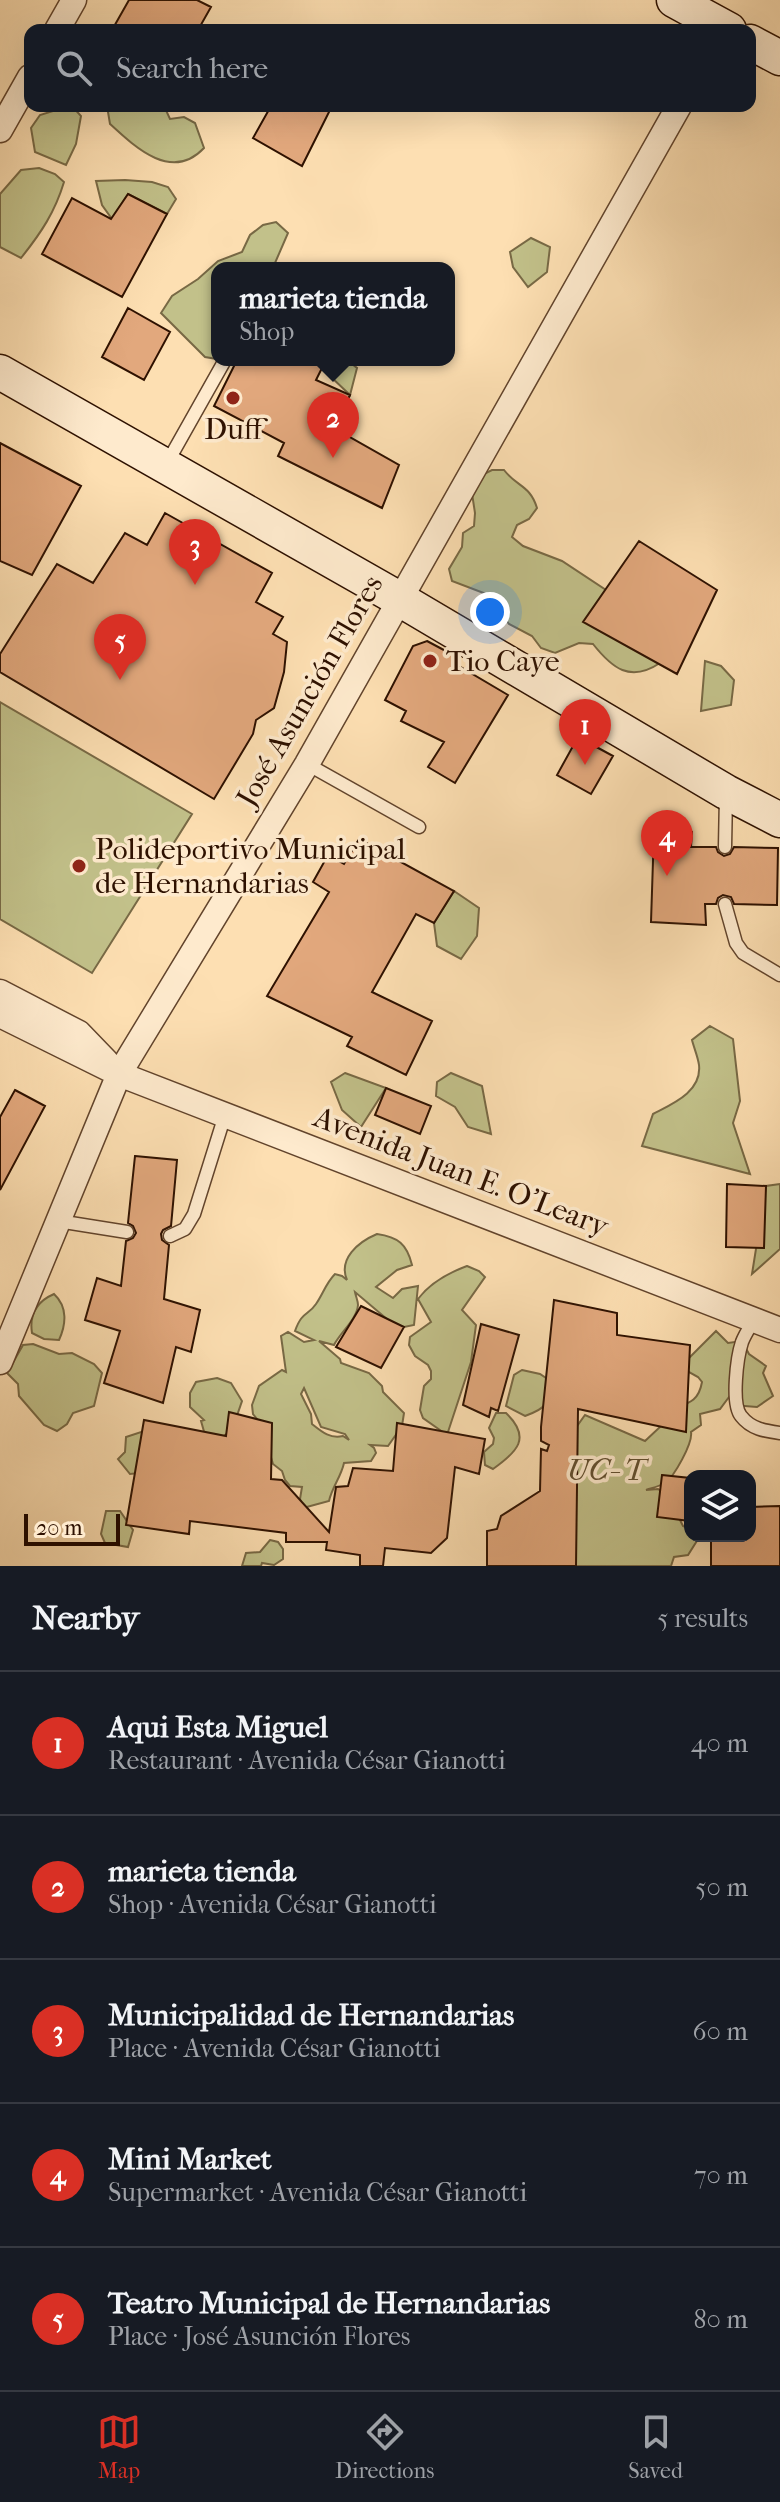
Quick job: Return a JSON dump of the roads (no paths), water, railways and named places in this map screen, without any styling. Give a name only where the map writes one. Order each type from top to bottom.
[{"type":"street","points":[[60,24],[74,0]]},
{"type":"street","points":[[674,0],[717,24]]},
{"type":"street","points":[[756,45],[780,58]]},
{"type":"street","points":[[0,130],[24,88]]},
{"type":"street","name":"José Asunción Flores","points":[[0,1362],[119,1074],[307,764],[676,112]]},
{"type":"street","points":[[0,372],[401,600],[726,792],[780,820]]},
{"type":"street","points":[[0,992],[79,1033],[119,1074]]},
{"type":"street","name":"Avenida Juan E. O'Leary","points":[[0,1015],[119,1074],[780,1330]]},
{"type":"lane","points":[[165,466],[222,366]]},
{"type":"lane","points":[[307,764],[419,827]]},
{"type":"lane","points":[[725,847],[726,792]]},
{"type":"lane","points":[[725,904],[736,943],[743,953],[780,975]]},
{"type":"lane","points":[[170,1236],[185,1229],[194,1214],[225,1115]]},
{"type":"lane","points":[[58,1221],[127,1232]]},
{"type":"lane","points":[[754,1320],[743,1339],[738,1361],[736,1408],[742,1418],[757,1430],[780,1433]]},
{"type":"place","name":"Duff","points":[[233,398]]},
{"type":"place","name":"marieta tienda","points":[[333,458]]},
{"type":"place","name":"Municipalidad de Hernandarias","points":[[195,585]]},
{"type":"place","name":"Tio Caye","points":[[430,661]]},
{"type":"place","name":"Teatro Municipal de Hernandarias","points":[[120,680]]},
{"type":"place","name":"Aqui Esta Miguel","points":[[585,765]]},
{"type":"place","name":"Polideportivo Municipal de Hernandarias","points":[[79,866]]},
{"type":"place","name":"Mini Market","points":[[667,876]]},
{"type":"park label","name":"UC- T","points":[[606,1470]]}]
